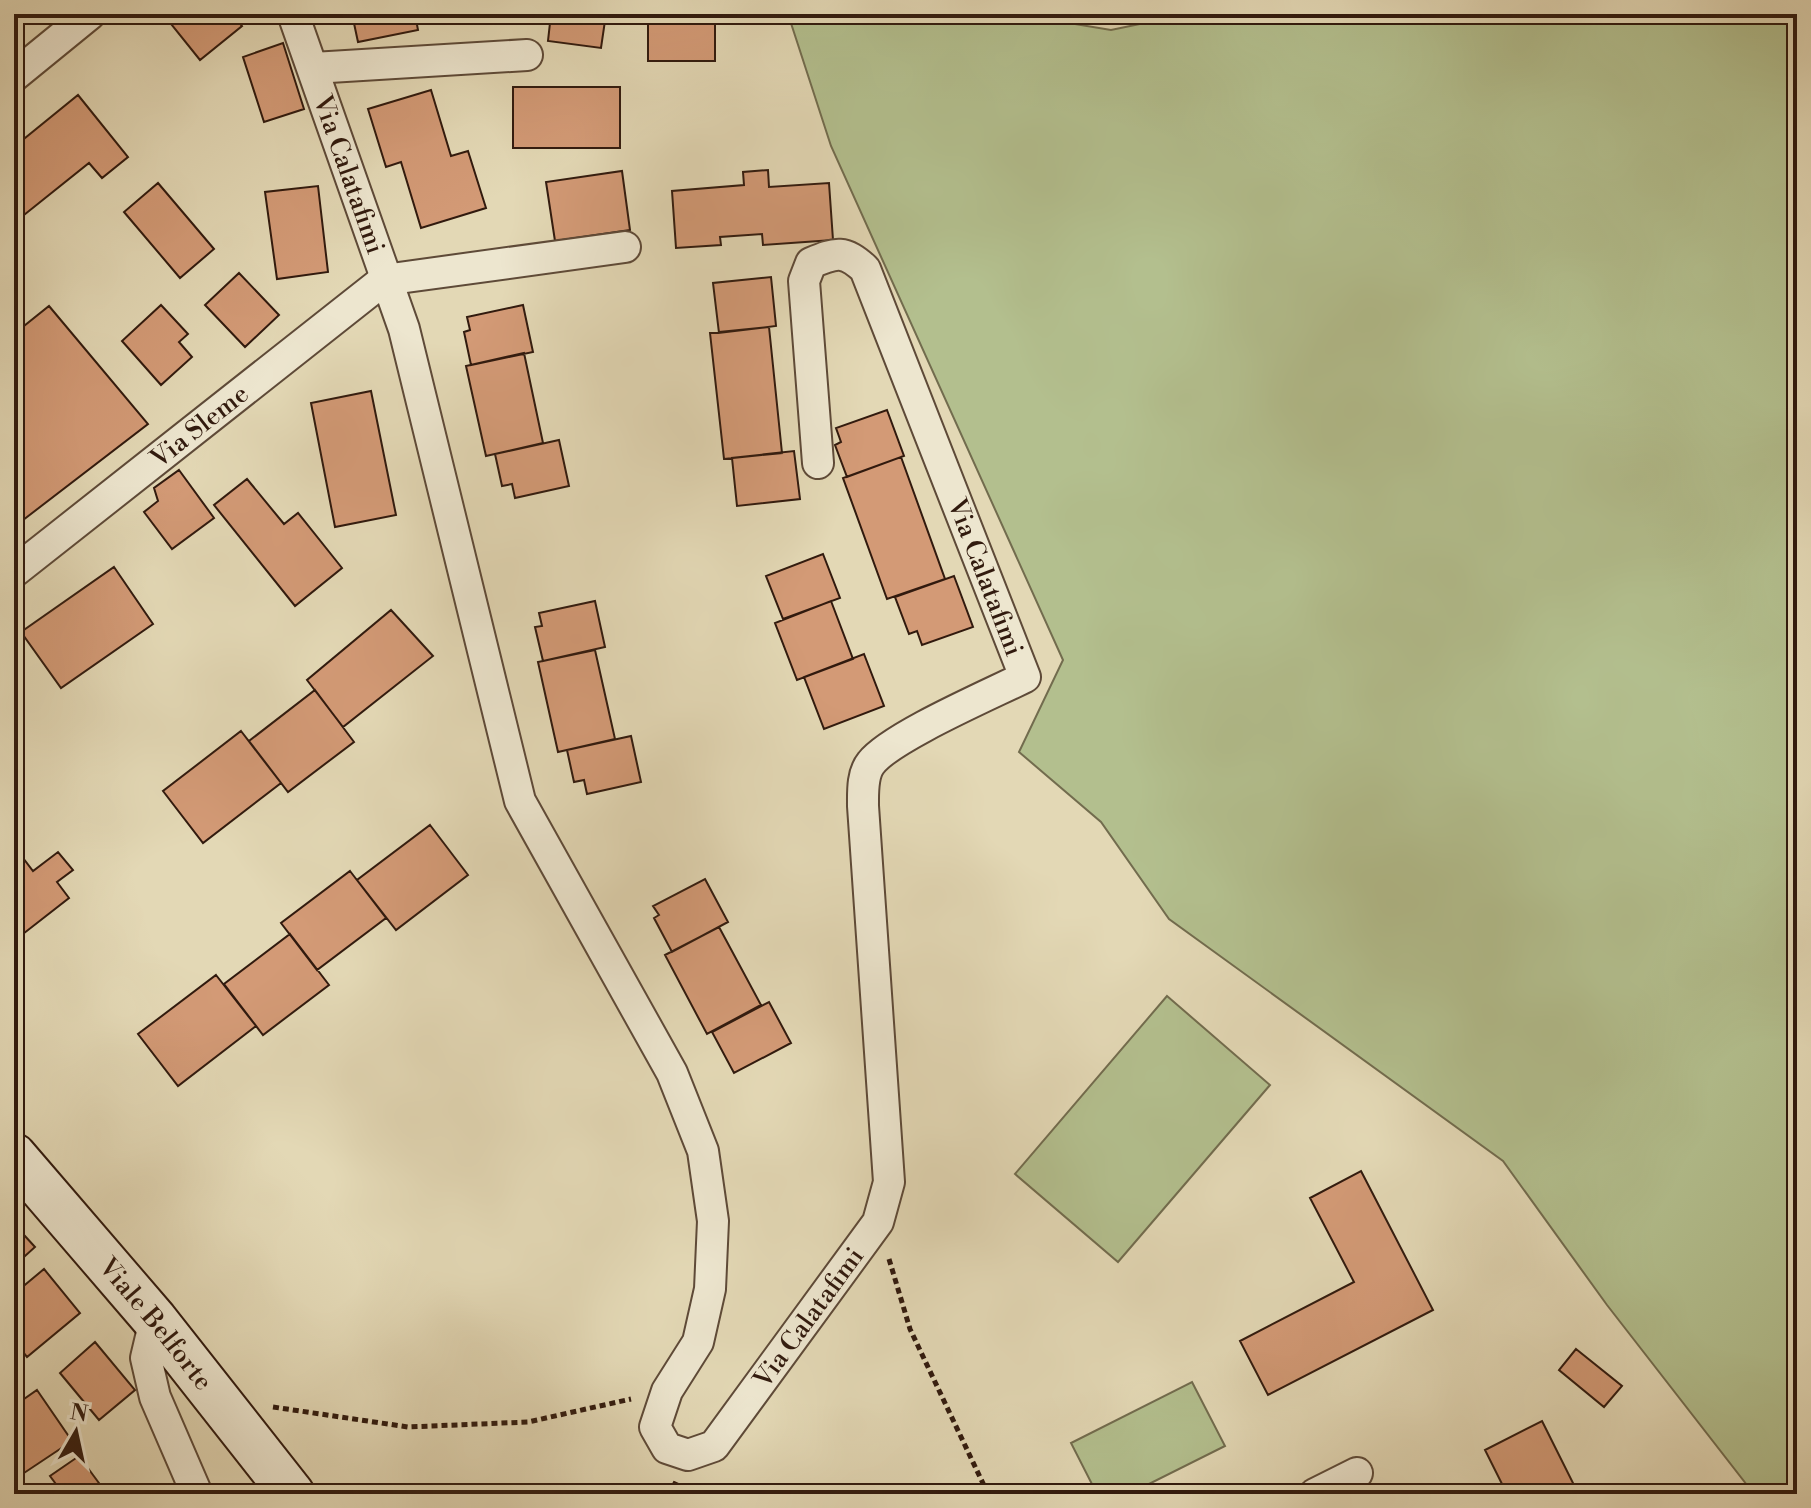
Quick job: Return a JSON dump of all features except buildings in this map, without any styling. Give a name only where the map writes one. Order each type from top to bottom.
[{"type":"main road","name":"Viale Belforte","points":[[14,1156],[155,1320],[292,1494]]},
{"type":"street","points":[[14,76],[90,14]]},
{"type":"street","name":"Via Calatafimi","points":[[293,14],[384,280],[404,329],[520,801],[672,1073],[703,1151],[713,1221],[710,1289],[698,1342],[667,1391],[655,1427],[667,1448],[688,1455],[714,1446],[878,1222],[889,1182],[864,783],[870,764],[893,745],[1025,677],[865,269],[850,256],[831,254],[811,263],[804,281],[818,463]]},
{"type":"street","name":"Via Calatafimi","points":[[313,68],[527,55]]},
{"type":"street","name":"Via Calatafimi","points":[[384,280],[625,247]]},
{"type":"street","name":"Via Sleme","points":[[14,572],[384,280]]},
{"type":"street","points":[[155,1320],[146,1358],[152,1384],[197,1494]]},
{"type":"street","points":[[1315,1494],[1357,1473]]},
{"type":"path","points":[[878,1222],[910,1329],[988,1494]]},
{"type":"path","points":[[224,1407],[266,1406],[408,1427],[528,1422],[667,1391]]},
{"type":"green space","points":[[788,14],[1014,14],[1111,30],[1188,14],[1797,14],[1797,1494],[1754,1494],[1607,1305],[1503,1161],[1169,919],[1101,822],[1019,752],[1063,660],[831,146]]},
{"type":"green space","points":[[1167,996],[1270,1085],[1118,1262],[1015,1174]]},
{"type":"green space","points":[[1192,1382],[1225,1446],[1129,1494],[1097,1494],[1071,1443]]}]
